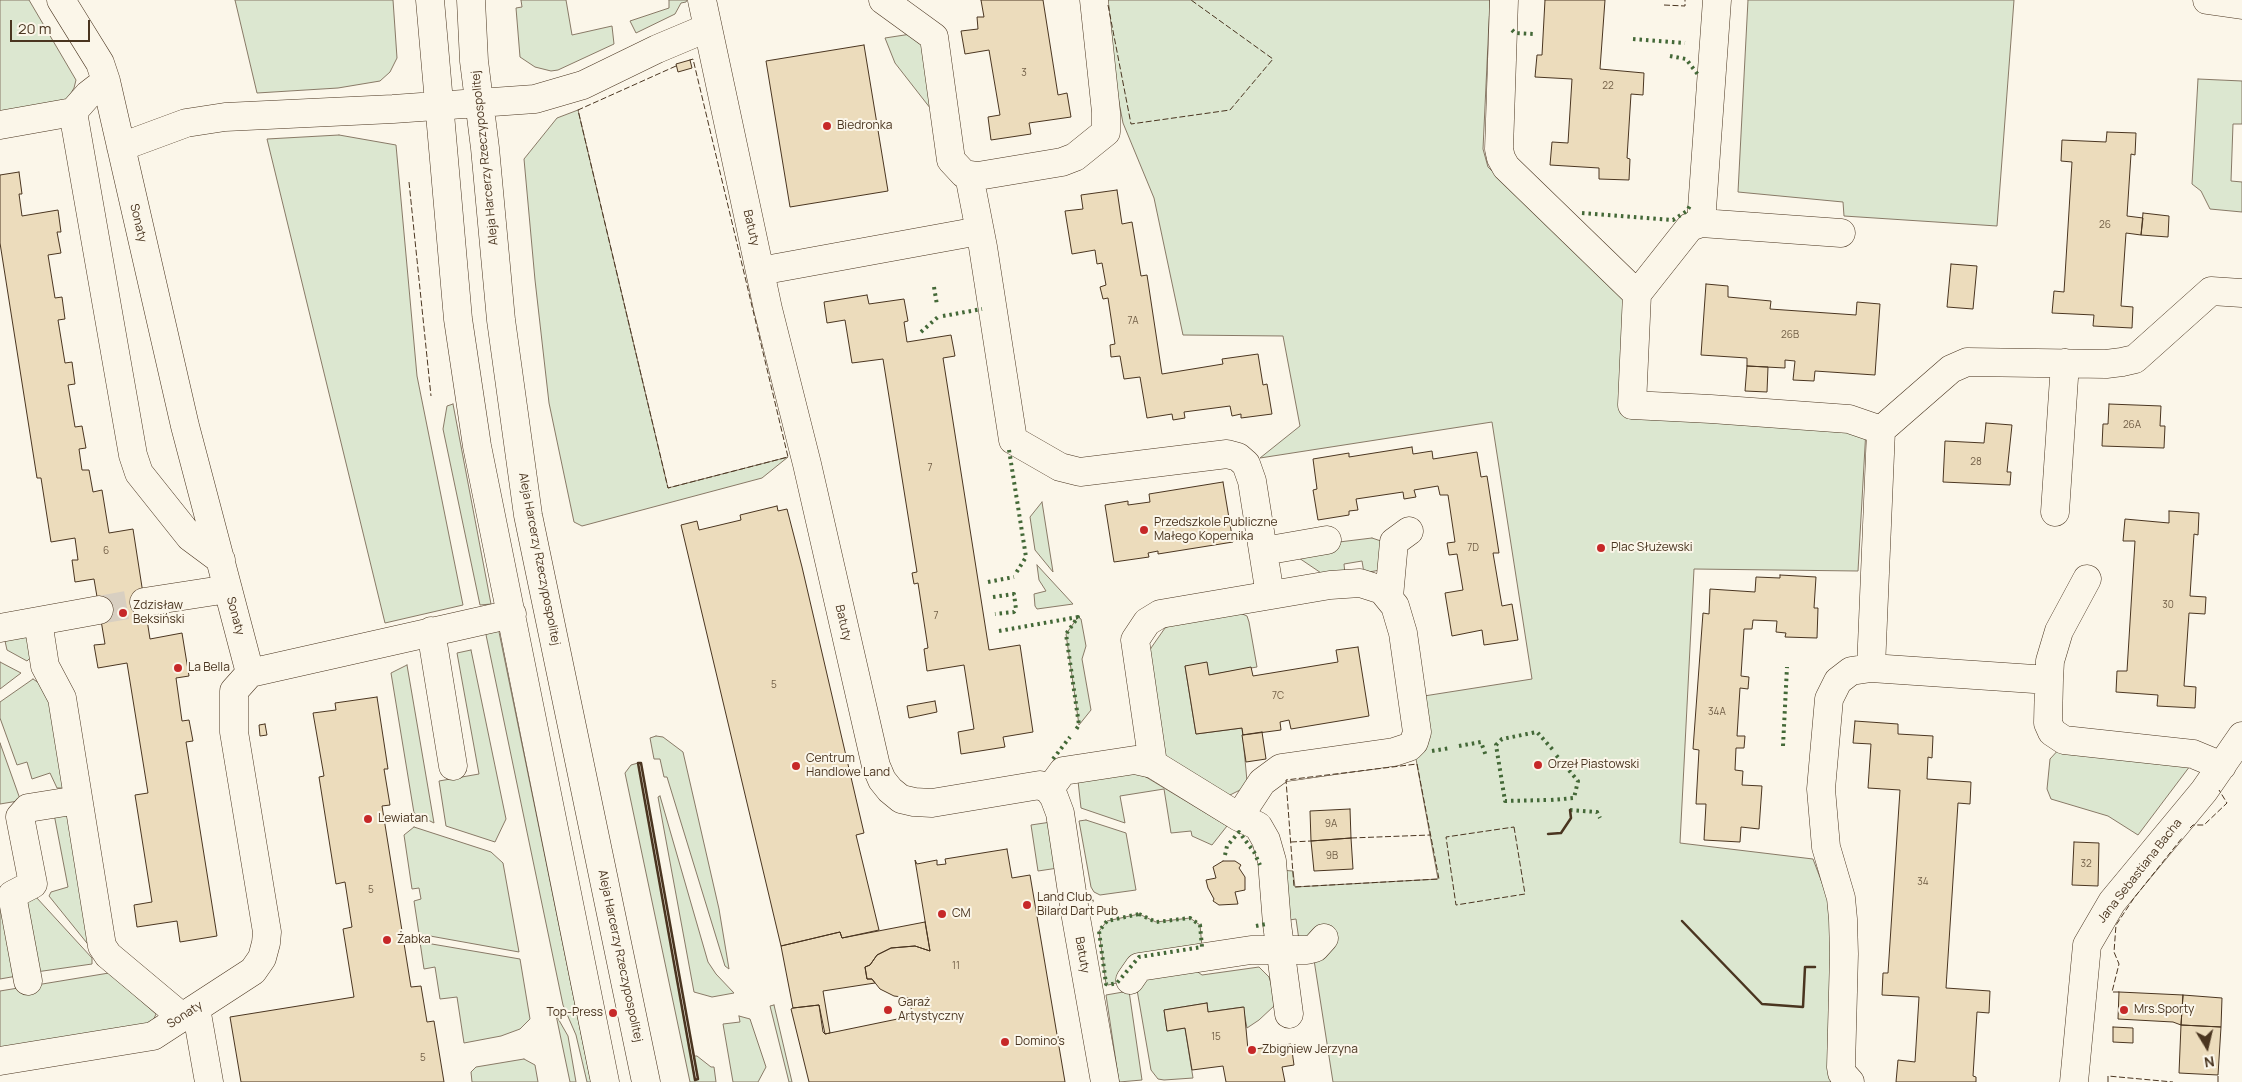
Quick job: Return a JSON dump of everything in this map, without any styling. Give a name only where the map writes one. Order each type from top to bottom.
[{"type":"street","name":"Sonaty","points":[[0,1061],[153,1036],[253,971],[262,958],[267,932],[234,732],[234,691],[250,673],[185,426],[106,81],[100,63],[60,0]]},
{"type":"street","points":[[430,0],[459,329],[477,446],[605,1082]]},
{"type":"street","name":"Aleja Harcerzy Rzeczypospolitej","points":[[471,0],[474,61],[480,104],[501,320],[528,515],[646,1082]]},
{"type":"street","name":"Batuty","points":[[702,0],[760,270],[876,766],[882,780],[901,799],[932,804],[1040,786],[1049,790],[1054,797],[1060,814],[1105,1082]]},
{"type":"street","points":[[883,0],[934,37],[950,160],[962,171],[978,176],[1062,162],[1075,157],[1106,132],[1106,112],[1094,0]]},
{"type":"street","points":[[1504,0],[1499,150],[1501,158],[1506,167],[1637,294]]},
{"type":"street","points":[[1701,223],[1717,0]]},
{"type":"street","points":[[2207,0],[2242,5]]},
{"type":"street","points":[[120,147],[186,123],[225,117],[523,101],[561,93],[583,85],[693,32],[707,28]]},
{"type":"street","points":[[0,125],[73,112],[88,95],[106,81]]},
{"type":"street","points":[[73,112],[133,455],[139,473],[190,537],[221,560]]},
{"type":"street","points":[[962,171],[979,231],[1013,440],[1060,467],[1080,472],[1227,454],[1238,457],[1246,464],[1252,481],[1270,595]]},
{"type":"street","points":[[1841,233],[1701,223],[1690,227],[1637,294],[1632,405],[1849,419],[1881,430]]},
{"type":"street","points":[[760,270],[979,231]]},
{"type":"street","points":[[1871,668],[1881,430],[1951,369],[1967,362],[2106,364],[2135,359],[2212,291],[2242,293]]},
{"type":"street","points":[[2056,512],[2065,363]]},
{"type":"street","points":[[1389,597],[1394,542],[1409,531]]},
{"type":"street","points":[[1264,550],[1327,540]]},
{"type":"street","points":[[2086,579],[2059,631],[2050,661],[2048,724],[2052,732],[2064,740],[2193,754],[2222,766]]},
{"type":"street","points":[[1153,764],[1135,640],[1147,622],[1160,614],[1330,585],[1360,583],[1382,590],[1395,606],[1403,633],[1417,732],[1414,742],[1409,747],[1394,752],[1281,768],[1262,782],[1239,817]]},
{"type":"street","points":[[144,602],[228,589]]},
{"type":"street","points":[[0,628],[99,610]]},
{"type":"street","points":[[250,673],[512,614]]},
{"type":"street","points":[[38,621],[45,666],[62,698],[102,946],[108,955],[189,1013],[209,1082]]},
{"type":"street","points":[[431,631],[453,766]]},
{"type":"street","points":[[1850,1082],[1842,1073],[1841,1067],[1843,918],[1840,898],[1826,847],[1821,789],[1829,699],[1838,681],[1851,670],[1871,668],[2049,680]]},
{"type":"street","name":"Jana Sebastiana Bacha","points":[[2074,1082],[2087,946],[2112,902],[2222,766],[2242,736]]},
{"type":"street","points":[[1049,790],[1062,771],[1135,760],[1153,764],[1239,817],[1258,826],[1266,840],[1272,861],[1279,951],[1288,1014]]},
{"type":"street","points":[[28,981],[12,895],[32,884],[20,817],[28,808],[78,800]]},
{"type":"street","points":[[1130,980],[1139,967],[1251,950],[1312,950],[1324,938]]},
{"type":"green space","points":[[0,0],[29,0],[76,80],[67,100],[0,117]]},
{"type":"green space","points":[[235,0],[393,0],[397,58],[390,72],[380,81],[338,88],[257,93]]},
{"type":"green space","points":[[521,0],[566,0],[572,35],[612,26],[614,44],[558,70],[551,71],[535,67],[520,57],[516,8],[522,7]]},
{"type":"green space","points":[[669,0],[687,0],[681,3],[675,14],[636,33],[630,21],[669,8]]},
{"type":"green space","points":[[1099,0],[1490,0],[1483,149],[1488,167],[1626,301],[1625,414],[1866,429],[1858,571],[1694,569],[1680,843],[1813,859],[1835,917],[1831,1082],[1333,1082],[1314,960],[1302,961],[1296,919],[1283,921],[1279,870],[1293,871],[1295,887],[1438,879],[1405,699],[1532,679],[1492,422],[1260,458],[1300,426],[1283,336],[1183,335],[1154,198],[1123,123]]},
{"type":"green space","points":[[1748,0],[2014,0],[1997,226],[1844,216],[1843,202],[1738,192]]},
{"type":"green space","points":[[911,34],[921,41],[934,113],[895,63],[885,38]]},
{"type":"green space","points":[[2198,79],[2242,81],[2242,124],[2233,124],[2231,181],[2242,182],[2242,212],[2210,209],[2201,191],[2192,184]]},
{"type":"green space","points":[[578,110],[668,488],[788,457],[762,478],[582,526],[574,522],[549,403],[524,159],[557,118]]},
{"type":"green space","points":[[339,135],[396,145],[417,376],[463,605],[385,623],[267,139]]},
{"type":"green space","points":[[453,404],[491,604],[480,605],[443,429],[447,406]]},
{"type":"green space","points":[[1042,502],[1053,572],[1035,550],[1030,517]]},
{"type":"green space","points":[[1372,538],[1381,541],[1380,570],[1364,573],[1362,561],[1344,564],[1345,574],[1330,579],[1296,556],[1331,543]]},
{"type":"green space","points":[[1037,565],[1073,604],[1037,609],[1034,594],[1046,591],[1039,580]]},
{"type":"green space","points":[[1240,613],[1247,616],[1249,622],[1257,667],[1209,675],[1185,666],[1196,734],[1242,728],[1247,781],[1242,789],[1226,797],[1164,759],[1147,661],[1151,648],[1165,628],[1181,620]]},
{"type":"green space","points":[[1078,617],[1081,619],[1086,646],[1082,659],[1091,710],[1079,725],[1066,634]]},
{"type":"green space","points":[[498,627],[591,1082],[587,1082],[576,1035],[563,1005],[485,630]]},
{"type":"green space","points":[[33,632],[30,658],[27,661],[7,650],[5,641]]},
{"type":"green space","points":[[471,650],[506,819],[495,842],[446,826],[439,781],[479,774],[457,653]]},
{"type":"green space","points":[[0,662],[21,673],[0,689]]},
{"type":"green space","points":[[407,665],[434,823],[414,813],[391,673]]},
{"type":"green space","points":[[33,679],[48,689],[65,788],[57,788],[50,773],[32,779],[27,762],[17,765],[0,718],[0,702]]},
{"type":"green space","points":[[656,736],[663,737],[683,752],[719,909],[729,969],[725,966],[667,777],[664,777],[660,759],[654,759],[650,738]]},
{"type":"green space","points":[[0,743],[20,799],[0,804]]},
{"type":"green space","points":[[2061,747],[2190,766],[2138,835],[2108,816],[2051,799],[2047,789],[2050,759]]},
{"type":"green space","points":[[638,763],[695,1079],[698,1079],[694,1056],[697,1056],[711,1067],[714,1067],[716,1082],[690,1082],[625,773],[631,765]]},
{"type":"green space","points":[[1136,773],[1146,777],[1227,826],[1212,845],[1192,836],[1191,831],[1171,833],[1164,789],[1120,796],[1125,823],[1081,808],[1078,781]]},
{"type":"green space","points":[[660,796],[708,962],[716,974],[734,993],[712,997],[694,992],[658,797]]},
{"type":"green space","points":[[66,810],[99,958],[49,896],[51,892],[68,887],[54,814]]},
{"type":"green space","points":[[1086,820],[1126,833],[1136,890],[1100,895],[1094,892],[1091,887],[1079,821]]},
{"type":"green space","points":[[1051,822],[1058,868],[1038,871],[1031,825]]},
{"type":"green space","points":[[414,827],[491,852],[503,863],[519,952],[419,934],[414,901],[421,899],[419,888],[412,889],[404,835]]},
{"type":"green space","points":[[0,890],[17,976],[0,979]]},
{"type":"green space","points":[[36,897],[92,958],[92,964],[36,972],[26,899]]},
{"type":"green space","points":[[1139,914],[1156,922],[1190,918],[1200,925],[1202,947],[1117,983],[1108,985],[1106,984],[1099,931],[1107,921]]},
{"type":"green space","points":[[420,942],[520,959],[530,1019],[520,1029],[501,1036],[464,1043],[457,997],[440,999],[435,967],[424,969]]},
{"type":"green space","points":[[1188,965],[1202,975],[1259,967],[1269,977],[1274,1006],[1247,1028],[1243,1007],[1208,1012],[1207,1003],[1164,1010],[1167,1031],[1185,1028],[1193,1078],[1158,1079],[1151,1070],[1136,984],[1138,980]]},
{"type":"green space","points":[[109,973],[156,1014],[152,1023],[0,1052],[0,991]]},
{"type":"green space","points":[[1129,991],[1142,1080],[1119,1082],[1106,995]]},
{"type":"green space","points":[[774,1005],[792,1082],[789,1082],[770,1006]]},
{"type":"green space","points":[[556,1015],[568,1036],[576,1082],[570,1082]]},
{"type":"green space","points":[[739,1016],[750,1019],[766,1067],[758,1082],[733,1082],[723,1024],[740,1022]]},
{"type":"green space","points":[[524,1059],[535,1065],[538,1082],[472,1082],[471,1072],[476,1067]]},
{"type":"building","points":[[981,0],[1043,0],[1058,95],[1067,93],[1071,117],[1029,123],[1031,134],[991,140],[988,117],[1000,115],[989,50],[965,54],[961,31],[978,29],[977,17],[984,17]]},
{"type":"building","points":[[1545,0],[1605,0],[1600,69],[1644,73],[1643,95],[1631,94],[1627,158],[1630,159],[1629,180],[1599,179],[1599,168],[1550,165],[1552,142],[1568,143],[1572,79],[1535,77],[1537,55],[1542,55]]},
{"type":"building","name":"Biedronka","points":[[864,45],[888,191],[790,207],[766,61]]},
{"type":"building","points":[[690,60],[692,68],[678,72],[676,64]]},
{"type":"building","points":[[2107,132],[2136,133],[2135,155],[2131,154],[2127,216],[2143,218],[2141,235],[2126,233],[2121,306],[2133,307],[2132,328],[2093,326],[2094,315],[2052,313],[2054,291],[2064,292],[2072,162],[2061,161],[2062,140],[2106,142]]},
{"type":"building","points":[[19,172],[22,216],[58,210],[61,232],[57,232],[61,253],[48,255],[55,298],[62,297],[65,319],[58,320],[65,363],[72,362],[75,384],[68,385],[75,427],[82,426],[86,448],[79,449],[82,470],[89,470],[93,492],[102,490],[109,533],[133,529],[150,639],[182,633],[189,676],[176,678],[182,721],[189,720],[193,741],[186,742],[217,936],[180,942],[177,921],[137,927],[134,905],[152,902],[135,795],[148,793],[127,663],[98,668],[94,645],[105,644],[94,579],[75,582],[72,560],[78,560],[75,538],[51,542],[41,478],[37,478],[0,243],[0,175]]},
{"type":"building","points":[[1117,190],[1122,224],[1132,222],[1141,276],[1147,275],[1162,374],[1223,364],[1222,359],[1258,354],[1263,385],[1267,384],[1272,414],[1241,418],[1241,414],[1232,416],[1230,406],[1184,412],[1185,418],[1173,420],[1172,414],[1147,418],[1140,377],[1124,379],[1120,356],[1111,357],[1110,345],[1115,344],[1108,298],[1103,299],[1100,287],[1106,285],[1102,263],[1097,264],[1095,250],[1072,254],[1065,211],[1083,209],[1081,195]]},
{"type":"building","points":[[2143,213],[2169,216],[2168,237],[2141,235]]},
{"type":"building","points":[[1951,264],[1977,266],[1973,309],[1947,307]]},
{"type":"building","points":[[1706,284],[1728,286],[1728,297],[1771,301],[1770,309],[1856,315],[1857,302],[1880,304],[1875,375],[1815,371],[1814,381],[1793,380],[1795,361],[1785,360],[1785,368],[1747,366],[1747,358],[1701,355]]},
{"type":"building","points":[[867,295],[869,304],[904,299],[908,321],[904,322],[907,342],[951,335],[955,356],[943,358],[989,650],[1020,645],[1033,732],[1003,737],[1005,747],[961,754],[958,732],[974,729],[964,665],[927,671],[924,649],[928,648],[918,583],[914,584],[912,573],[917,572],[883,359],[852,363],[845,320],[827,323],[824,302]]},
{"type":"building","points":[[1747,366],[1768,367],[1767,392],[1745,391]]},
{"type":"building","points":[[2109,404],[2161,406],[2160,426],[2165,426],[2164,448],[2102,446],[2103,424],[2108,424]]},
{"type":"building","points":[[1986,423],[2012,425],[2007,472],[2011,472],[2010,485],[1943,482],[1945,441],[1984,443]]},
{"type":"building","points":[[1412,447],[1413,454],[1432,451],[1433,459],[1477,452],[1481,477],[1487,476],[1499,553],[1493,553],[1502,606],[1512,604],[1518,640],[1484,645],[1482,630],[1452,636],[1445,593],[1463,590],[1457,554],[1449,555],[1447,543],[1455,542],[1448,495],[1440,495],[1438,486],[1414,490],[1416,497],[1404,499],[1403,492],[1356,499],[1358,510],[1349,511],[1349,515],[1318,520],[1313,490],[1317,489],[1313,459],[1349,453],[1349,457]]},
{"type":"building","points":[[1223,482],[1233,542],[1158,554],[1158,551],[1148,553],[1149,557],[1114,562],[1105,505],[1128,501],[1128,505],[1150,502],[1149,494]]},
{"type":"building","points":[[777,506],[778,511],[787,509],[802,567],[864,833],[856,835],[879,930],[842,938],[840,932],[781,946],[681,525],[697,521],[699,530],[741,520],[740,515]]},
{"type":"building","points":[[2169,511],[2199,513],[2198,535],[2194,534],[2190,596],[2206,597],[2205,614],[2189,613],[2184,686],[2196,687],[2195,708],[2157,706],[2158,695],[2116,692],[2117,671],[2127,671],[2135,541],[2123,541],[2125,519],[2169,523]]},
{"type":"building","points":[[1780,575],[1816,577],[1814,608],[1818,608],[1817,638],[1785,637],[1786,633],[1776,632],[1777,621],[1753,620],[1752,629],[1744,629],[1741,676],[1749,677],[1748,689],[1740,688],[1737,736],[1745,736],[1744,748],[1736,748],[1735,770],[1743,771],[1742,785],[1762,786],[1759,829],[1741,827],[1740,842],[1704,840],[1706,804],[1696,804],[1699,750],[1693,749],[1703,613],[1709,614],[1710,589],[1755,592],[1756,577],[1780,578]]},
{"type":"building","points":[[1358,647],[1369,716],[1291,729],[1289,720],[1280,722],[1281,730],[1243,735],[1242,728],[1196,734],[1185,666],[1207,662],[1209,675],[1251,667],[1253,676],[1338,662],[1336,650]]},
{"type":"building","points":[[377,697],[388,769],[384,769],[390,805],[382,806],[411,987],[421,986],[427,1022],[434,1021],[444,1082],[241,1082],[230,1017],[354,997],[343,929],[352,927],[345,882],[336,884],[319,777],[324,776],[313,713],[336,710],[335,703]]},
{"type":"building","points":[[935,701],[937,712],[909,718],[907,706]]},
{"type":"building","points":[[1855,721],[1898,724],[1898,734],[1933,736],[1932,758],[1928,757],[1927,779],[1971,782],[1970,804],[1958,803],[1946,988],[1990,991],[1989,1013],[1977,1012],[1973,1076],[1976,1077],[1976,1082],[1896,1082],[1898,1060],[1915,1062],[1919,997],[1882,995],[1883,973],[1888,973],[1900,790],[1868,788],[1871,744],[1853,743]]},
{"type":"building","points":[[265,724],[267,735],[260,736],[259,725]]},
{"type":"building","points":[[1262,732],[1266,759],[1246,762],[1242,735]]},
{"type":"building","points":[[1350,809],[1351,838],[1311,841],[1310,811]]},
{"type":"building","points":[[1351,838],[1353,869],[1314,871],[1311,841]]},
{"type":"building","points":[[2074,842],[2099,843],[2098,886],[2072,885]]},
{"type":"building","points":[[1007,849],[1012,878],[1030,875],[1065,1082],[809,1082],[791,1009],[819,1005],[825,1034],[912,1016],[910,998],[894,996],[880,989],[872,979],[867,979],[865,967],[870,965],[877,955],[891,948],[915,946],[930,951],[915,860],[917,864],[937,860],[937,865],[946,864],[945,859]]},
{"type":"building","points":[[1223,861],[1235,861],[1241,865],[1239,868],[1245,877],[1245,890],[1235,892],[1238,904],[1219,905],[1213,901],[1214,899],[1208,888],[1206,880],[1216,878],[1213,867]]},
{"type":"building","points":[[925,922],[930,951],[915,946],[891,948],[877,955],[870,965],[865,967],[867,979],[872,979],[875,983],[823,991],[830,1033],[825,1034],[823,1032],[819,1005],[793,1008],[781,946],[840,932],[842,938]]},
{"type":"building","points":[[2119,992],[2183,995],[2181,1025],[2173,1022],[2118,1019]]},
{"type":"building","points":[[2183,995],[2222,998],[2221,1027],[2181,1025]]},
{"type":"building","points":[[1207,1003],[1208,1012],[1244,1007],[1248,1050],[1291,1044],[1294,1065],[1282,1067],[1285,1082],[1226,1082],[1223,1066],[1192,1070],[1185,1028],[1167,1031],[1164,1010]]},
{"type":"building","points":[[2181,1025],[2221,1027],[2218,1075],[2179,1073]]},
{"type":"building","points":[[2113,1027],[2133,1028],[2133,1043],[2113,1042]]},
{"type":"tunnel","points":[[99,610],[144,602]]},
{"type":"hedge","points":[[1512,30],[1515,33],[1533,34]]},
{"type":"hedge","points":[[1633,39],[1685,43]]},
{"type":"hedge","points":[[1670,56],[1686,59],[1699,76]]},
{"type":"hedge","points":[[1582,213],[1673,220],[1687,211],[1691,204]]},
{"type":"hedge","points":[[934,287],[937,305]]},
{"type":"hedge","points":[[943,316],[982,309]]},
{"type":"hedge","points":[[921,332],[939,316]]},
{"type":"hedge","points":[[1009,450],[1026,557],[1016,573]]},
{"type":"hedge","points":[[988,582],[1014,577]]},
{"type":"hedge","points":[[993,597],[1014,594],[1016,609],[1014,612],[995,614]]},
{"type":"hedge","points":[[999,631],[1078,617],[1066,634],[1079,725],[1075,731]]},
{"type":"hedge","points":[[1783,746],[1787,667]]},
{"type":"hedge","points":[[1546,800],[1505,801],[1496,745],[1502,739],[1537,732],[1553,750]]},
{"type":"hedge","points":[[1053,759],[1070,737]]},
{"type":"hedge","points":[[1459,746],[1481,742],[1486,756]]},
{"type":"hedge","points":[[1432,751],[1450,748]]},
{"type":"hedge","points":[[1551,800],[1574,798],[1578,781],[1556,755]]},
{"type":"hedge","points":[[1570,810],[1597,812],[1600,818]]},
{"type":"hedge","points":[[1225,855],[1227,846],[1239,832],[1254,852],[1260,865]]},
{"type":"hedge","points":[[1139,914],[1156,922],[1190,918],[1200,925],[1202,947],[1139,957],[1117,983],[1108,985],[1106,984],[1099,931],[1107,921],[1139,914]]},
{"type":"hedge","points":[[1256,926],[1266,924]]},
{"type":"fence","points":[[1108,5],[1131,124],[1230,110],[1273,59],[1191,0]]},
{"type":"fence","points":[[1664,5],[1685,6],[1685,0]]},
{"type":"fence","points":[[676,66],[578,110],[668,488],[788,457],[693,59],[690,60]]},
{"type":"fence","points":[[409,182],[431,396]]},
{"type":"fence","points":[[1417,764],[1439,879],[1294,887],[1286,780],[1417,764]]},
{"type":"fence","points":[[2190,828],[2193,825],[2204,825],[2227,803],[2219,790]]},
{"type":"fence","points":[[1514,827],[1525,894],[1456,905],[1446,837],[1514,827]]},
{"type":"fence","points":[[1351,838],[1430,835]]},
{"type":"fence","points":[[2119,992],[2112,992],[2119,964],[2114,952],[2116,925],[2134,898],[2182,838]]},
{"type":"fence","points":[[1291,842],[1311,841]]},
{"type":"fence","points":[[2218,1075],[2218,1082]]},
{"type":"fence","points":[[2108,1082],[2108,1076],[2173,1082]]},
{"type":"wall","points":[[638,763],[641,763],[698,1079],[695,1080],[638,763]]},
{"type":"wall","points":[[1548,834],[1561,833],[1571,818],[1570,810]]},
{"type":"wall","points":[[1682,921],[1762,1004],[1803,1007],[1805,967],[1815,967]]},
{"type":"place","name":"Biedronka","points":[[827,126]]},
{"type":"place","name":"Przedszkole Publiczne Małego Kopernika","points":[[1144,530]]},
{"type":"place","name":"Plac Służewski","points":[[1601,548]]},
{"type":"place","name":"Zdzisław Beksiński","points":[[123,613]]},
{"type":"place","name":"La Bella","points":[[178,668]]},
{"type":"place","name":"Orzeł Piastowski","points":[[1538,765]]},
{"type":"place","name":"Centrum Handlowe Land","points":[[796,766]]},
{"type":"place","name":"Lewiatan","points":[[368,819]]},
{"type":"place","name":"Land Club, Bilard Dart Pub","points":[[1027,905]]},
{"type":"place","name":"CM","points":[[942,914]]},
{"type":"place","name":"Żabka","points":[[387,940]]},
{"type":"place","name":"Garaż Artystyczny","points":[[888,1010]]},
{"type":"place","name":"Mrs.Sporty","points":[[2124,1010]]},
{"type":"place","name":"Top-Press","points":[[613,1013]]},
{"type":"place","name":"Domino's","points":[[1005,1042]]},
{"type":"place","name":"Zbigniew Jerzyna","points":[[1252,1050]]}]
